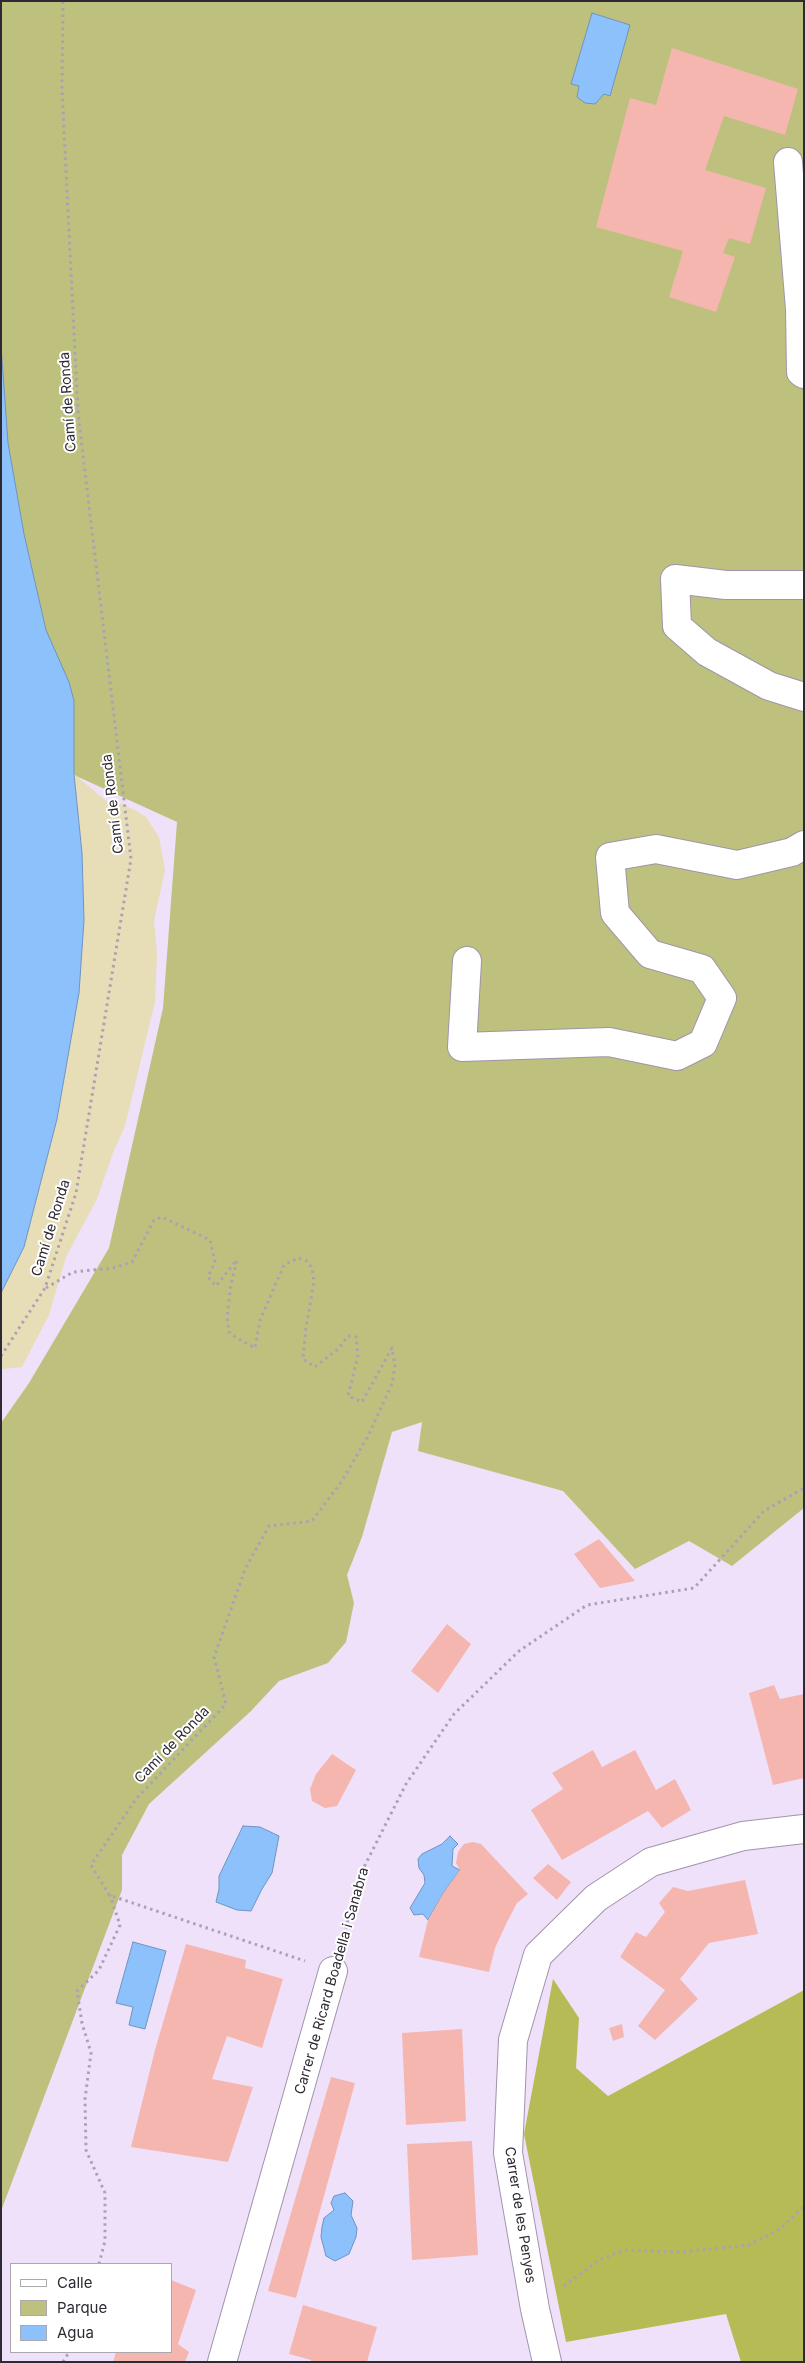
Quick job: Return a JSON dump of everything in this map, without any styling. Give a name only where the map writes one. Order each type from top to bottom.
[{"type":"street","points":[[788,162],[802,311],[802,372],[804,374]]},
{"type":"street","points":[[804,585],[726,585],[675,580],[677,626],[707,652],[769,686],[804,697]]},
{"type":"street","points":[[467,961],[462,1047],[609,1042],[678,1056],[703,1043],[722,998],[702,969],[650,954],[615,913],[610,857],[656,849],[737,865],[792,852],[804,845]]},
{"type":"street","name":"Carrer de les Penyes","points":[[547,2362],[536,2315],[508,2153],[514,2040],[538,1955],[596,1898],[651,1862],[743,1836],[804,1829]]},
{"type":"street","name":"Carrer de Ricard Boadella i Sanabra","points":[[222,2362],[333,1971]]},
{"type":"path","name":"Camí de Ronda","points":[[45,1288],[76,1193],[131,859],[78,413],[62,90],[63,1]]},
{"type":"path","name":"Camí de Ronda","points":[[45,1288],[73,1272],[113,1268],[132,1262],[154,1220],[162,1217],[210,1240],[215,1262],[208,1277],[216,1286],[237,1261],[231,1284],[227,1318],[229,1332],[235,1337],[255,1348],[260,1320],[284,1265],[298,1258],[307,1261],[312,1268],[314,1282],[306,1327],[303,1359],[315,1367],[338,1350],[348,1336],[356,1337],[358,1355],[348,1396],[362,1402],[392,1348],[394,1365],[392,1384],[368,1436],[342,1481],[312,1521],[270,1526],[246,1567],[214,1657],[226,1704],[136,1799],[91,1865],[109,1895]]},
{"type":"path","points":[[1,1356],[45,1288]]},
{"type":"path","name":"Carrer de Ricard Boadella i Sanabra","points":[[333,1971],[362,1871],[406,1784],[454,1714],[519,1651],[587,1605],[694,1588],[764,1511],[804,1488]]},
{"type":"path","points":[[109,1895],[333,1971]]},
{"type":"path","points":[[99,2263],[105,2241],[105,2193],[86,2150],[85,2100],[91,2053],[82,2023],[77,1991],[99,1970],[120,1925],[109,1895]]},
{"type":"path","points":[[536,2315],[562,2287],[587,2268],[614,2253],[641,2250],[680,2252],[749,2245],[780,2230],[804,2206]]},
{"type":"green space","points":[[1,1],[804,1],[804,1508],[732,1566],[689,1541],[635,1569],[563,1491],[418,1451],[422,1422],[392,1432],[362,1537],[347,1575],[354,1603],[346,1642],[328,1663],[279,1681],[250,1712],[149,1804],[122,1855],[122,1890],[1,2211],[1,1423],[29,1383],[109,1248],[163,1008],[177,822],[74,775],[1,1293]]},
{"type":"shaded area","points":[[553,1979],[579,2018],[576,2068],[608,2096],[804,1990],[804,2362],[741,2362],[726,2314],[566,2342],[524,2134]]},
{"type":"sand","points":[[74,774],[109,803],[119,803],[146,817],[159,837],[165,870],[154,921],[157,953],[155,1002],[125,1126],[113,1153],[97,1199],[66,1257],[49,1315],[22,1367],[1,1369],[1,1293],[24,1247],[57,1119],[79,993],[82,853]]},
{"type":"water","points":[[592,13],[630,25],[610,96],[604,94],[595,104],[585,103],[577,97],[579,86],[571,84]]},
{"type":"water","points":[[1,345],[8,443],[24,534],[46,630],[69,682],[74,701],[74,774],[82,853],[84,920],[79,993],[57,1119],[24,1247],[1,1293]]},
{"type":"water","points":[[243,1826],[260,1827],[279,1836],[272,1873],[251,1911],[237,1910],[216,1902],[219,1876]]},
{"type":"water","points":[[450,1836],[458,1844],[453,1849],[452,1866],[460,1870],[444,1892],[428,1920],[423,1914],[414,1915],[410,1908],[425,1883],[424,1875],[419,1868],[418,1859],[422,1854],[442,1844]]},
{"type":"water","points":[[133,1942],[166,1951],[145,2029],[129,2025],[133,2007],[116,2003]]},
{"type":"water","points":[[345,2193],[353,2201],[351,2215],[357,2228],[356,2237],[349,2254],[335,2261],[326,2256],[321,2237],[322,2227],[324,2218],[334,2210],[331,2203],[334,2196]]},
{"type":"building","points":[[672,48],[798,89],[785,135],[724,116],[705,170],[766,188],[750,244],[729,238],[723,253],[735,257],[716,312],[669,297],[683,251],[596,227],[630,98],[656,105]]},
{"type":"building","points":[[599,1539],[635,1581],[600,1588],[574,1554]]},
{"type":"building","points":[[447,1624],[471,1644],[438,1693],[411,1671]]},
{"type":"building","points":[[774,1685],[780,1699],[804,1694],[804,1778],[773,1785],[749,1693]]},
{"type":"building","points":[[593,1750],[602,1767],[635,1750],[656,1790],[675,1779],[691,1810],[662,1828],[648,1811],[562,1860],[531,1810],[563,1789],[552,1773]]},
{"type":"building","points":[[332,1754],[356,1770],[337,1806],[325,1808],[312,1801],[310,1789],[316,1774]]},
{"type":"building","points":[[473,1842],[481,1844],[528,1894],[517,1903],[507,1922],[495,1948],[489,1972],[419,1957],[428,1920],[444,1892],[460,1870],[456,1863],[458,1852],[464,1844]]},
{"type":"building","points":[[548,1864],[571,1882],[557,1900],[533,1878]]},
{"type":"building","points":[[745,1880],[758,1934],[709,1943],[680,1979],[698,1999],[655,2040],[638,2026],[665,1990],[620,1957],[636,1932],[646,1937],[665,1912],[659,1903],[673,1887],[688,1891]]},
{"type":"building","points":[[186,1944],[246,1960],[245,1968],[283,1979],[262,2048],[227,2036],[212,2079],[253,2087],[228,2162],[131,2147],[155,2050]]},
{"type":"building","points":[[622,2024],[624,2037],[613,2041],[609,2028]]},
{"type":"building","points":[[462,2029],[466,2121],[406,2125],[402,2033]]},
{"type":"building","points":[[331,2077],[355,2083],[296,2298],[268,2291]]},
{"type":"building","points":[[472,2141],[478,2255],[412,2260],[407,2144]]},
{"type":"building","points":[[172,2280],[196,2290],[178,2344],[189,2352],[185,2362],[113,2362],[116,2353],[172,2353]]},
{"type":"building","points":[[303,2305],[377,2327],[367,2362],[311,2362],[311,2360],[289,2354]]}]
